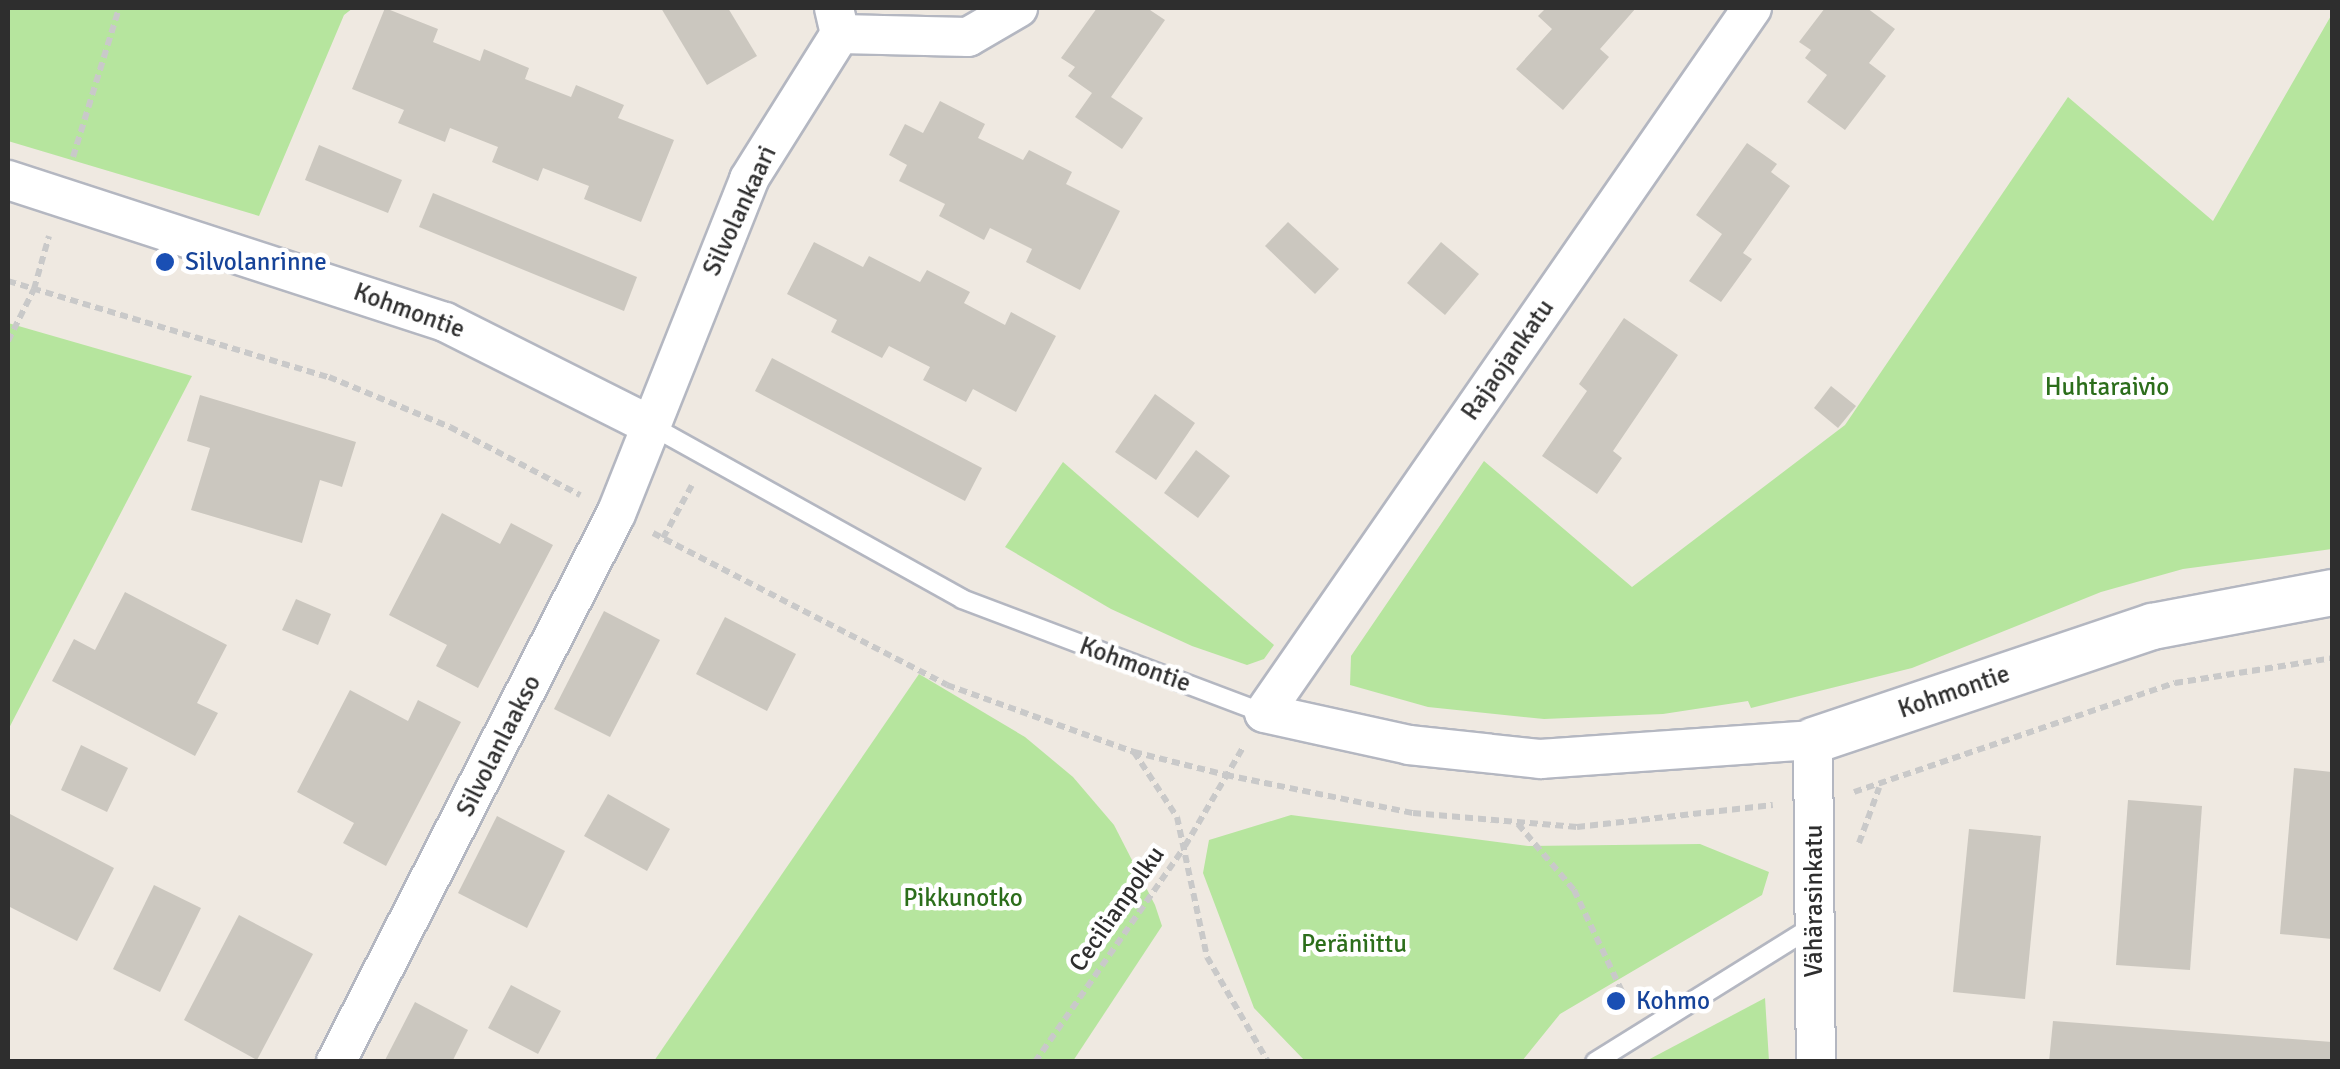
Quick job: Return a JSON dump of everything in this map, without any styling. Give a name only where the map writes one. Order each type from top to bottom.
[{"type":"street","points":[[837,21],[968,37],[1018,8]]},
{"type":"street","name":"Rajaojankatu","points":[[1264,713],[1752,8]]},
{"type":"street","name":"Silvolankaari","points":[[648,424],[750,179],[837,21]]},
{"type":"street","name":"Kohmontie","points":[[8,180],[445,322],[648,424]]},
{"type":"street","name":"Silvolanlaakso","points":[[336,1062],[616,514],[648,424]]},
{"type":"street","name":"Kohmontie","points":[[1264,713],[1458,753],[1541,760],[1813,740],[2152,626],[2332,592]]},
{"type":"street","name":"Vähärasinkatu","points":[[1813,740],[1816,1062]]},
{"type":"lane","name":"Kohmontie","points":[[648,424],[962,598],[1264,713]]},
{"type":"lane","points":[[1595,1062],[1812,927]]},
{"type":"path","points":[[8,341],[34,290],[119,8]]},
{"type":"path","points":[[663,538],[695,480]]},
{"type":"path","points":[[1134,752],[1177,817],[1207,957],[1268,1062]]},
{"type":"path","name":"Cecilianpolku","points":[[1035,1062],[1185,846],[1226,775]]},
{"type":"path","points":[[1517,823],[1574,890],[1624,996]]},
{"type":"green space","points":[[8,8],[353,8],[344,15],[259,216],[8,141]]},
{"type":"green space","name":"Huhtaraivio","points":[[2332,14],[2332,549],[2183,569],[2101,592],[1912,668],[1751,708],[1748,701],[1663,714],[1544,719],[1428,707],[1350,685],[1351,656],[1484,461],[1632,587],[1845,425],[2068,97],[2213,221]]},
{"type":"green space","points":[[8,323],[192,376],[8,730]]},
{"type":"green space","points":[[1063,462],[1274,645],[1264,659],[1247,665],[1192,646],[1111,609],[1005,547]]},
{"type":"green space","name":"Pikkunotko","points":[[919,674],[1025,737],[1073,777],[1114,825],[1155,905],[1162,926],[1073,1061],[654,1061]]},
{"type":"green space","name":"Peräniittu","points":[[1291,815],[1528,846],[1700,844],[1769,872],[1762,895],[1560,1014],[1522,1061],[1305,1061],[1254,1008],[1203,873],[1209,840]]},
{"type":"green space","points":[[1765,998],[1769,1061],[1646,1061]]},
{"type":"building","points":[[385,8],[438,29],[433,42],[480,61],[484,49],[529,68],[525,79],[571,97],[576,85],[624,105],[618,118],[674,140],[641,222],[584,199],[589,186],[543,168],[538,181],[492,162],[498,147],[450,128],[445,142],[398,123],[404,110],[352,89]]},
{"type":"building","points":[[661,8],[728,8],[757,56],[707,85]]},
{"type":"building","points":[[1097,8],[1147,8],[1165,20],[1111,97],[1143,118],[1122,149],[1075,117],[1092,93],[1068,76],[1075,67],[1061,58]]},
{"type":"building","points":[[1546,8],[1636,8],[1600,49],[1609,57],[1563,110],[1516,69],[1552,29],[1538,16]]},
{"type":"building","points":[[1825,8],[1867,8],[1895,29],[1869,63],[1886,76],[1845,130],[1807,102],[1827,75],[1805,58],[1811,50],[1799,42]]},
{"type":"building","points":[[940,101],[985,124],[978,138],[1023,160],[1029,150],[1072,172],[1066,184],[1120,211],[1080,290],[1026,262],[1032,249],[990,228],[984,240],[939,216],[945,204],[899,181],[907,165],[889,155],[905,124],[923,133]]},
{"type":"building","points":[[1747,143],[1777,164],[1771,172],[1790,186],[1743,253],[1752,259],[1721,302],[1689,281],[1722,234],[1696,215]]},
{"type":"building","points":[[319,145],[402,180],[388,213],[305,180]]},
{"type":"building","points":[[433,193],[637,277],[624,311],[419,227]]},
{"type":"building","points":[[1288,222],[1339,269],[1315,294],[1265,246]]},
{"type":"building","points":[[814,242],[863,267],[869,256],[920,282],[927,270],[970,292],[964,303],[1005,325],[1011,312],[1056,336],[1016,412],[973,389],[966,402],[923,380],[930,367],[889,346],[882,358],[831,332],[837,320],[787,294]]},
{"type":"building","points":[[1441,242],[1479,274],[1445,315],[1407,283]]},
{"type":"building","points":[[1624,318],[1678,355],[1613,451],[1622,458],[1597,494],[1542,456],[1587,391],[1579,384]]},
{"type":"building","points":[[772,358],[982,468],[965,501],[755,391]]},
{"type":"building","points":[[1831,386],[1856,406],[1838,428],[1814,408]]},
{"type":"building","points":[[1155,394],[1195,423],[1156,480],[1115,452]]},
{"type":"building","points":[[200,395],[356,442],[342,487],[320,480],[302,543],[191,510],[210,448],[187,441]]},
{"type":"building","points":[[1196,450],[1230,476],[1198,518],[1164,493]]},
{"type":"building","points":[[442,513],[500,544],[511,523],[553,545],[478,688],[436,666],[447,645],[389,615]]},
{"type":"building","points":[[125,592],[227,645],[197,703],[218,713],[195,756],[52,681],[74,639],[95,650]]},
{"type":"building","points":[[296,599],[331,614],[318,645],[282,630]]},
{"type":"building","points":[[604,611],[660,640],[610,737],[554,709]]},
{"type":"building","points":[[725,617],[796,654],[767,711],[696,674]]},
{"type":"building","points":[[350,690],[408,721],[418,700],[461,722],[386,866],[343,843],[354,823],[297,792]]},
{"type":"building","points":[[81,745],[128,768],[107,812],[61,790]]},
{"type":"building","points":[[2294,768],[2332,772],[2332,939],[2280,934]]},
{"type":"building","points":[[608,794],[670,829],[647,871],[584,836]]},
{"type":"building","points":[[2128,800],[2202,806],[2190,970],[2116,965]]},
{"type":"building","points":[[10,814],[114,868],[77,941],[8,906]]},
{"type":"building","points":[[497,816],[565,851],[527,928],[458,893]]},
{"type":"building","points":[[1969,829],[2041,836],[2025,999],[1953,992]]},
{"type":"building","points":[[154,885],[201,908],[160,992],[113,969]]},
{"type":"building","points":[[239,915],[313,954],[257,1060],[184,1020]]},
{"type":"building","points":[[511,985],[561,1011],[538,1054],[488,1028]]},
{"type":"building","points":[[415,1002],[468,1030],[452,1062],[384,1062]]},
{"type":"building","points":[[2053,1021],[2332,1042],[2332,1062],[2049,1062]]},
{"type":"place","name":"Silvolanrinne","points":[[165,262]]},
{"type":"place","name":"Kohmo","points":[[1616,1001]]}]
